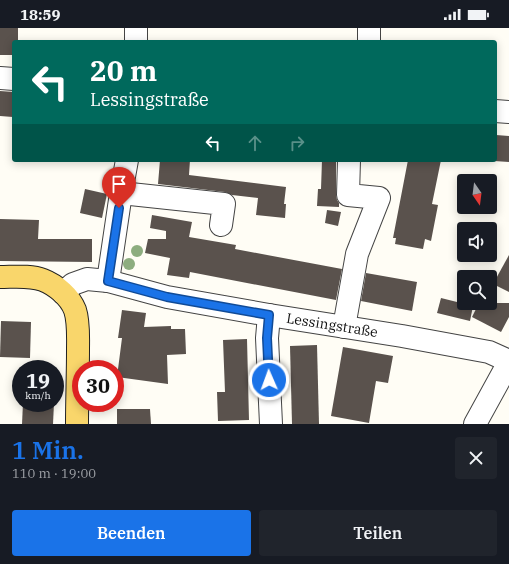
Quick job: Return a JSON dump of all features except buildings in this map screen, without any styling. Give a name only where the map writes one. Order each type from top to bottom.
[{"type":"main road","points":[[0,276],[41,279],[54,285],[63,293],[75,309],[77,317],[77,424]]},
{"type":"street","points":[[136,28],[136,40]]},
{"type":"street","points":[[369,40],[370,28]]},
{"type":"street","points":[[0,78],[12,79]]},
{"type":"street","points":[[497,111],[509,112]]},
{"type":"street","points":[[108,281],[127,162]]},
{"type":"street","points":[[344,328],[357,254],[379,198],[348,195],[349,162]]},
{"type":"street","points":[[121,193],[224,204],[221,225]]},
{"type":"street","name":"Lessingstraße","points":[[63,293],[73,284],[86,279],[108,281],[167,297],[489,352],[509,362]]},
{"type":"street","points":[[269,315],[267,338],[271,424]]},
{"type":"street","points":[[475,424],[509,362]]},
{"type":"route","points":[[119,208],[108,281],[167,297],[269,315],[267,338],[269,380]]}]
